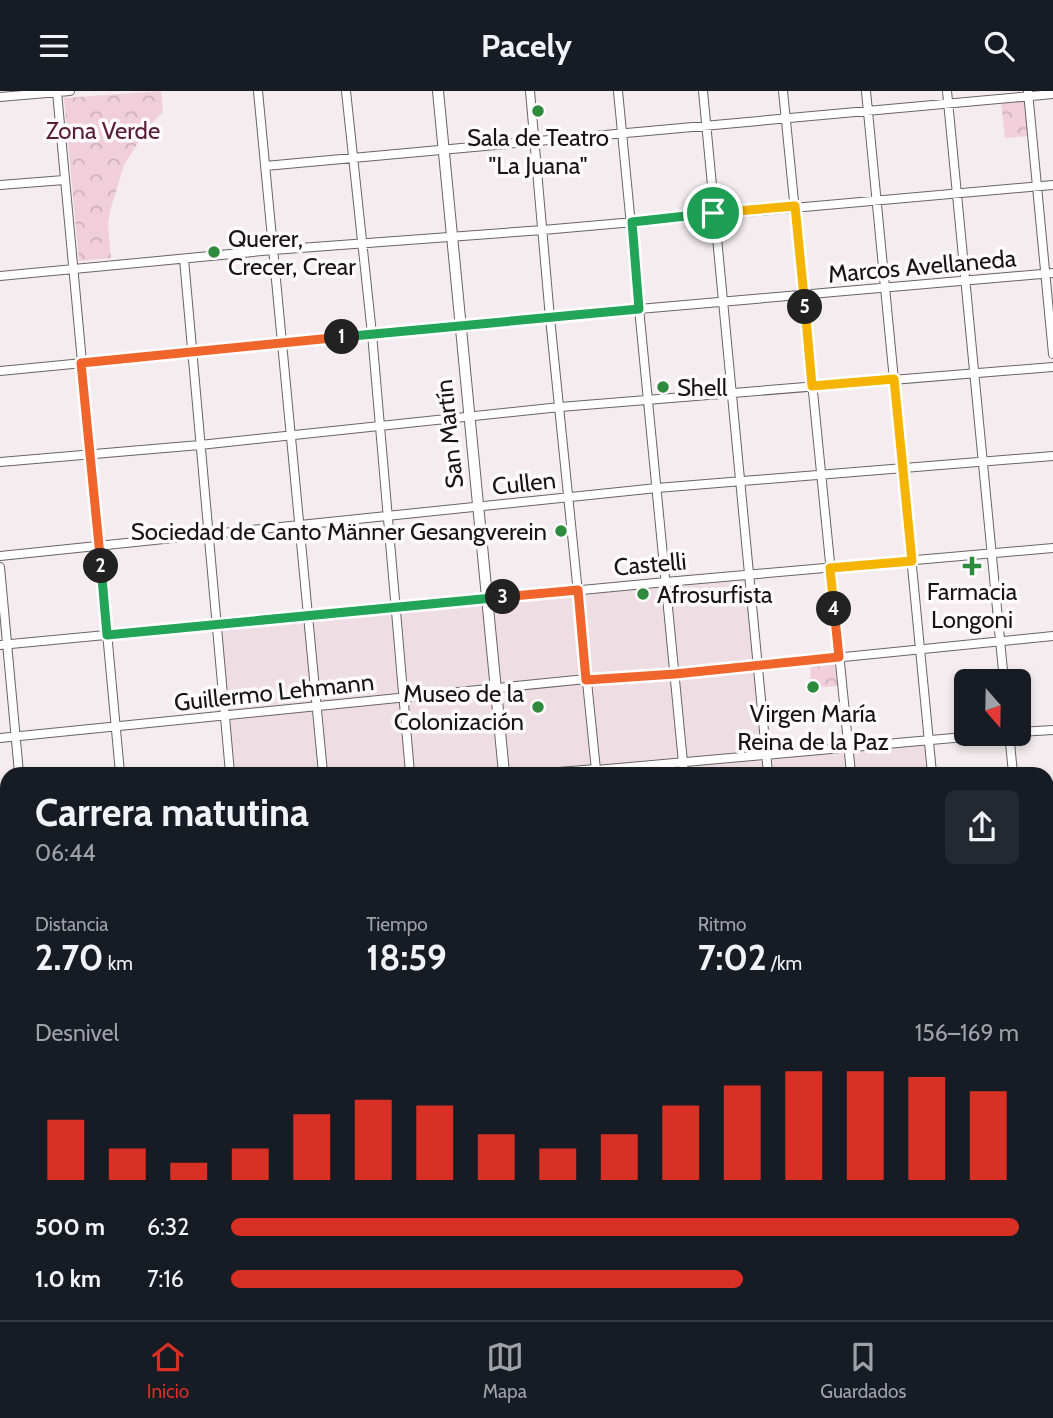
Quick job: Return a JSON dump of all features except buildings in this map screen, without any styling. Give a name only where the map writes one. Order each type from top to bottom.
[{"type":"main road","name":"San Martín","points":[[438,91],[503,767]]},
{"type":"street","points":[[0,97],[70,91]]},
{"type":"street","points":[[258,91],[322,767]]},
{"type":"street","points":[[346,91],[372,334],[410,767]]},
{"type":"street","points":[[530,91],[595,767]]},
{"type":"street","points":[[618,91],[684,767]]},
{"type":"street","points":[[702,91],[767,767]]},
{"type":"street","points":[[783,91],[850,767]]},
{"type":"street","points":[[866,91],[931,767]]},
{"type":"street","points":[[947,91],[1003,669]]},
{"type":"street","points":[[57,92],[119,767]]},
{"type":"street","points":[[265,166],[1028,94],[1053,94]]},
{"type":"street","points":[[1028,94],[1049,273],[1053,354]]},
{"type":"street","points":[[0,185],[64,180]]},
{"type":"street","points":[[0,276],[273,250],[1053,185]]},
{"type":"street","points":[[184,259],[229,767]]},
{"type":"street","name":"Marcos Avellaneda","points":[[0,371],[639,309],[1049,273]]},
{"type":"street","points":[[0,462],[200,445],[648,399],[1053,367]]},
{"type":"street","name":"Cullen","points":[[0,556],[657,488],[1053,456]]},
{"type":"street","name":"Castelli","points":[[4,645],[1053,548]]},
{"type":"street","points":[[0,567],[4,645],[18,767]]},
{"type":"street","name":"Guillermo Lehmann","points":[[0,738],[1053,636]]},
{"type":"street","points":[[1031,732],[1053,730]]},
{"type":"street","points":[[636,767],[954,738]]},
{"type":"street","points":[[1010,746],[1012,767]]},
{"type":"shaded area","points":[[749,575],[766,754],[929,740],[931,767],[229,767],[216,625]]},
{"type":"green space","name":"Zona Verde","points":[[161,91],[163,112],[148,127],[124,165],[110,211],[108,225],[111,258],[79,261],[64,98]]},
{"type":"green space","points":[[1026,99],[1029,136],[1005,138],[1001,101]]},
{"type":"green space","points":[[831,661],[835,665],[837,686],[811,686],[810,663]]},
{"type":"place","name":"Sala de Teatro \"La Juana\"","points":[[538,111]]},
{"type":"place","name":"Querer, Crecer, Crear","points":[[214,252]]},
{"type":"place","name":"Shell","points":[[663,387]]},
{"type":"place","name":"Sociedad de Canto Männer Gesangverein","points":[[561,531]]},
{"type":"place","name":"Farmacia Longoni","points":[[972,566]]},
{"type":"place","name":"Afrosurfista","points":[[643,594]]},
{"type":"place","name":"Virgen María Reina de la Paz","points":[[813,687]]},
{"type":"place","name":"Museo de la Colonización","points":[[538,707]]},
{"type":"route","points":[[795,206],[812,386],[894,379],[912,561],[830,568],[839,657],[586,680],[578,590],[107,635],[81,363],[639,309],[632,222],[713,213],[795,206]]}]
